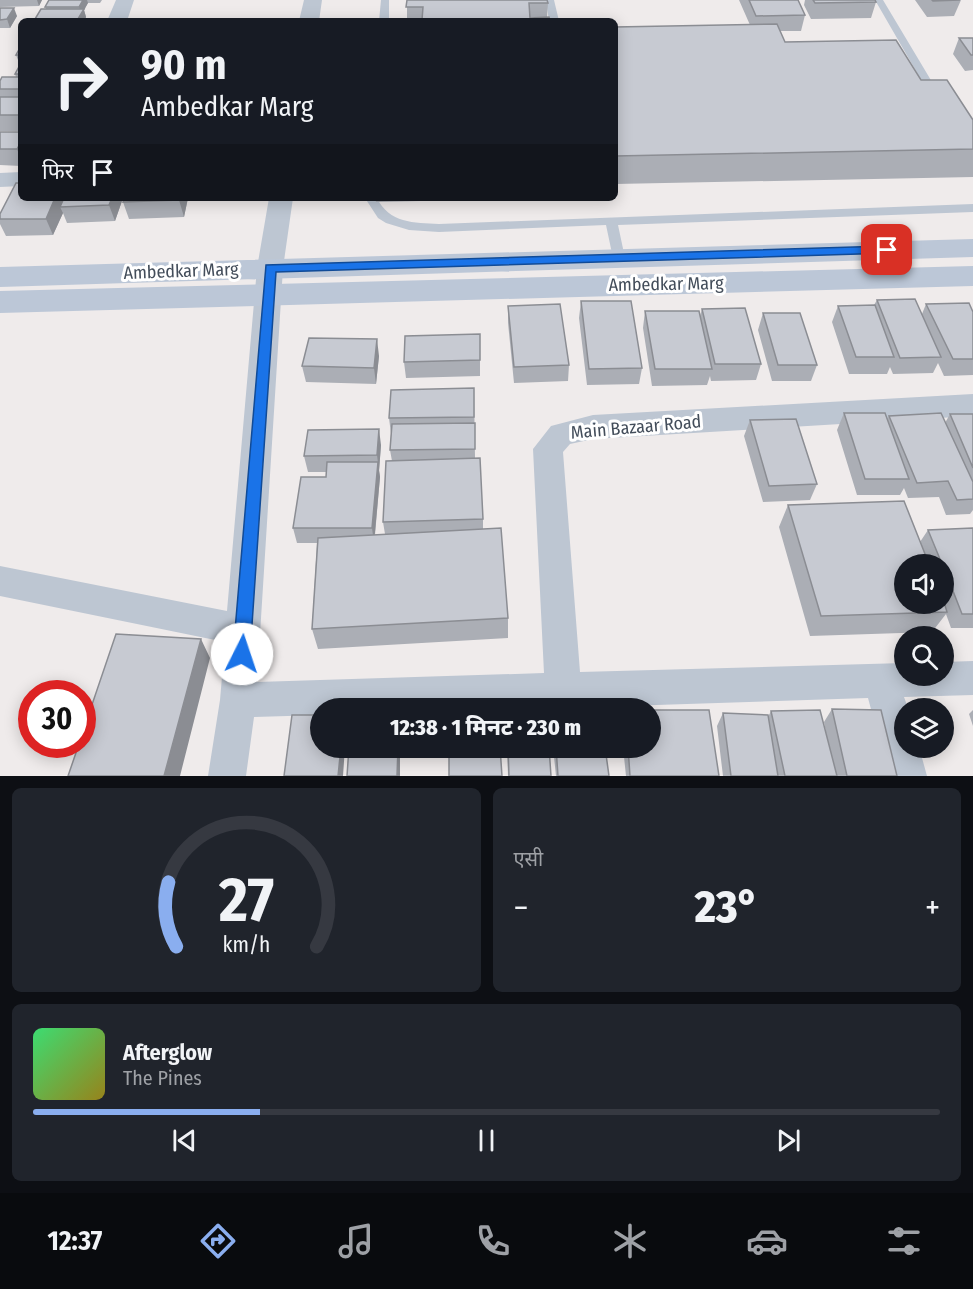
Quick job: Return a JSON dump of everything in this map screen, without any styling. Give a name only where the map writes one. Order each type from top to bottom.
[{"type":"street","points":[[118,18],[125,0]]},
{"type":"street","points":[[310,18],[313,0]]},
{"type":"street","points":[[0,180],[18,179]]},
{"type":"street","points":[[227,776],[238,700],[269,281],[281,201]]},
{"type":"street","name":"Ambedkar Marg","points":[[0,302],[269,281],[619,258],[973,248]]},
{"type":"street","name":"Ambedkar Marg","points":[[0,277],[269,281],[973,276]]},
{"type":"street","name":"Main Bazaar Road","points":[[563,691],[548,448],[561,434],[593,428],[973,405]]},
{"type":"street","points":[[0,581],[243,630]]},
{"type":"street","points":[[238,700],[973,678]]},
{"type":"street","points":[[882,682],[908,776]]},
{"type":"lane","points":[[384,18],[385,0]]},
{"type":"lane","points":[[550,0],[553,18]]},
{"type":"lane","points":[[879,0],[942,108]]},
{"type":"lane","points":[[372,201],[377,212],[390,221],[409,226],[439,228],[973,208]]},
{"type":"lane","points":[[611,221],[619,258]]},
{"type":"building","points":[[49,0],[83,0],[79,7],[45,7]]},
{"type":"building","points":[[407,0],[547,0],[548,3],[529,3],[530,18],[422,18],[423,7],[406,7]]},
{"type":"building","points":[[749,0],[798,0],[805,15],[756,16]]},
{"type":"building","points":[[813,0],[875,0],[876,2],[815,3]]},
{"type":"building","points":[[0,8],[14,8],[7,19],[0,20]]},
{"type":"building","points":[[41,9],[84,9],[79,18],[36,18]]},
{"type":"building","points":[[777,24],[785,42],[896,40],[921,80],[947,80],[973,120],[973,149],[618,156],[618,27]]},
{"type":"building","points":[[959,38],[973,38],[973,55],[971,55]]},
{"type":"building","points":[[2,77],[18,77],[18,89],[0,89]]},
{"type":"building","points":[[0,97],[18,97],[18,115],[0,115]]},
{"type":"building","points":[[0,132],[18,132],[17,149],[0,149]]},
{"type":"building","points":[[16,183],[18,183],[18,201],[54,201],[46,219],[0,219],[0,214]]},
{"type":"building","points":[[63,201],[111,201],[109,205],[60,207]]},
{"type":"building","points":[[915,299],[941,357],[900,358],[877,300]]},
{"type":"building","points":[[581,301],[631,301],[642,368],[589,369]]},
{"type":"building","points":[[969,303],[973,312],[973,359],[953,359],[926,304]]},
{"type":"building","points":[[560,304],[569,365],[514,367],[508,306]]},
{"type":"building","points":[[875,305],[894,357],[856,357],[838,306]]},
{"type":"building","points":[[745,308],[761,364],[715,364],[702,309]]},
{"type":"building","points":[[645,311],[699,311],[712,369],[655,369]]},
{"type":"building","points":[[763,313],[800,313],[817,365],[778,365]]},
{"type":"building","points":[[480,334],[480,360],[404,362],[405,336]]},
{"type":"building","points":[[309,338],[377,339],[374,368],[302,366]]},
{"type":"building","points":[[474,388],[474,417],[389,418],[391,390]]},
{"type":"building","points":[[844,413],[885,413],[909,479],[865,479]]},
{"type":"building","points":[[941,413],[973,482],[973,499],[957,500],[948,481],[917,483],[889,416]]},
{"type":"building","points":[[950,414],[973,414],[973,468]]},
{"type":"building","points":[[796,419],[817,484],[769,486],[750,420]]},
{"type":"building","points":[[475,423],[475,449],[390,450],[392,424]]},
{"type":"building","points":[[379,429],[377,455],[304,456],[308,430]]},
{"type":"building","points":[[480,458],[483,519],[383,522],[386,461]]},
{"type":"building","points":[[327,462],[378,462],[372,528],[293,528],[301,477],[326,477]]},
{"type":"building","points":[[904,501],[925,554],[894,554],[894,614],[821,616],[788,505]]},
{"type":"building","points":[[501,528],[508,618],[312,629],[318,538]]},
{"type":"building","points":[[973,528],[973,614],[962,614],[954,594],[954,554],[938,554],[928,530]]},
{"type":"building","points":[[116,634],[201,639],[164,776],[68,776],[74,758],[96,758],[96,693]]},
{"type":"building","points":[[832,709],[881,710],[897,776],[847,776]]},
{"type":"building","points":[[661,710],[709,710],[719,776],[630,776],[629,758],[661,758]]},
{"type":"building","points":[[820,710],[837,776],[785,776],[771,711]]},
{"type":"building","points":[[723,713],[768,715],[778,776],[731,776]]},
{"type":"building","points":[[292,715],[310,715],[310,758],[340,758],[338,776],[284,776]]},
{"type":"building","points":[[348,758],[398,758],[397,776],[347,776]]},
{"type":"building","points":[[449,758],[501,758],[502,776],[449,776]]},
{"type":"building","points":[[508,758],[550,758],[551,776],[509,776]]},
{"type":"building","points":[[557,758],[607,758],[609,776],[558,776]]},
{"type":"route","points":[[242,654],[270,268],[887,250]]}]
